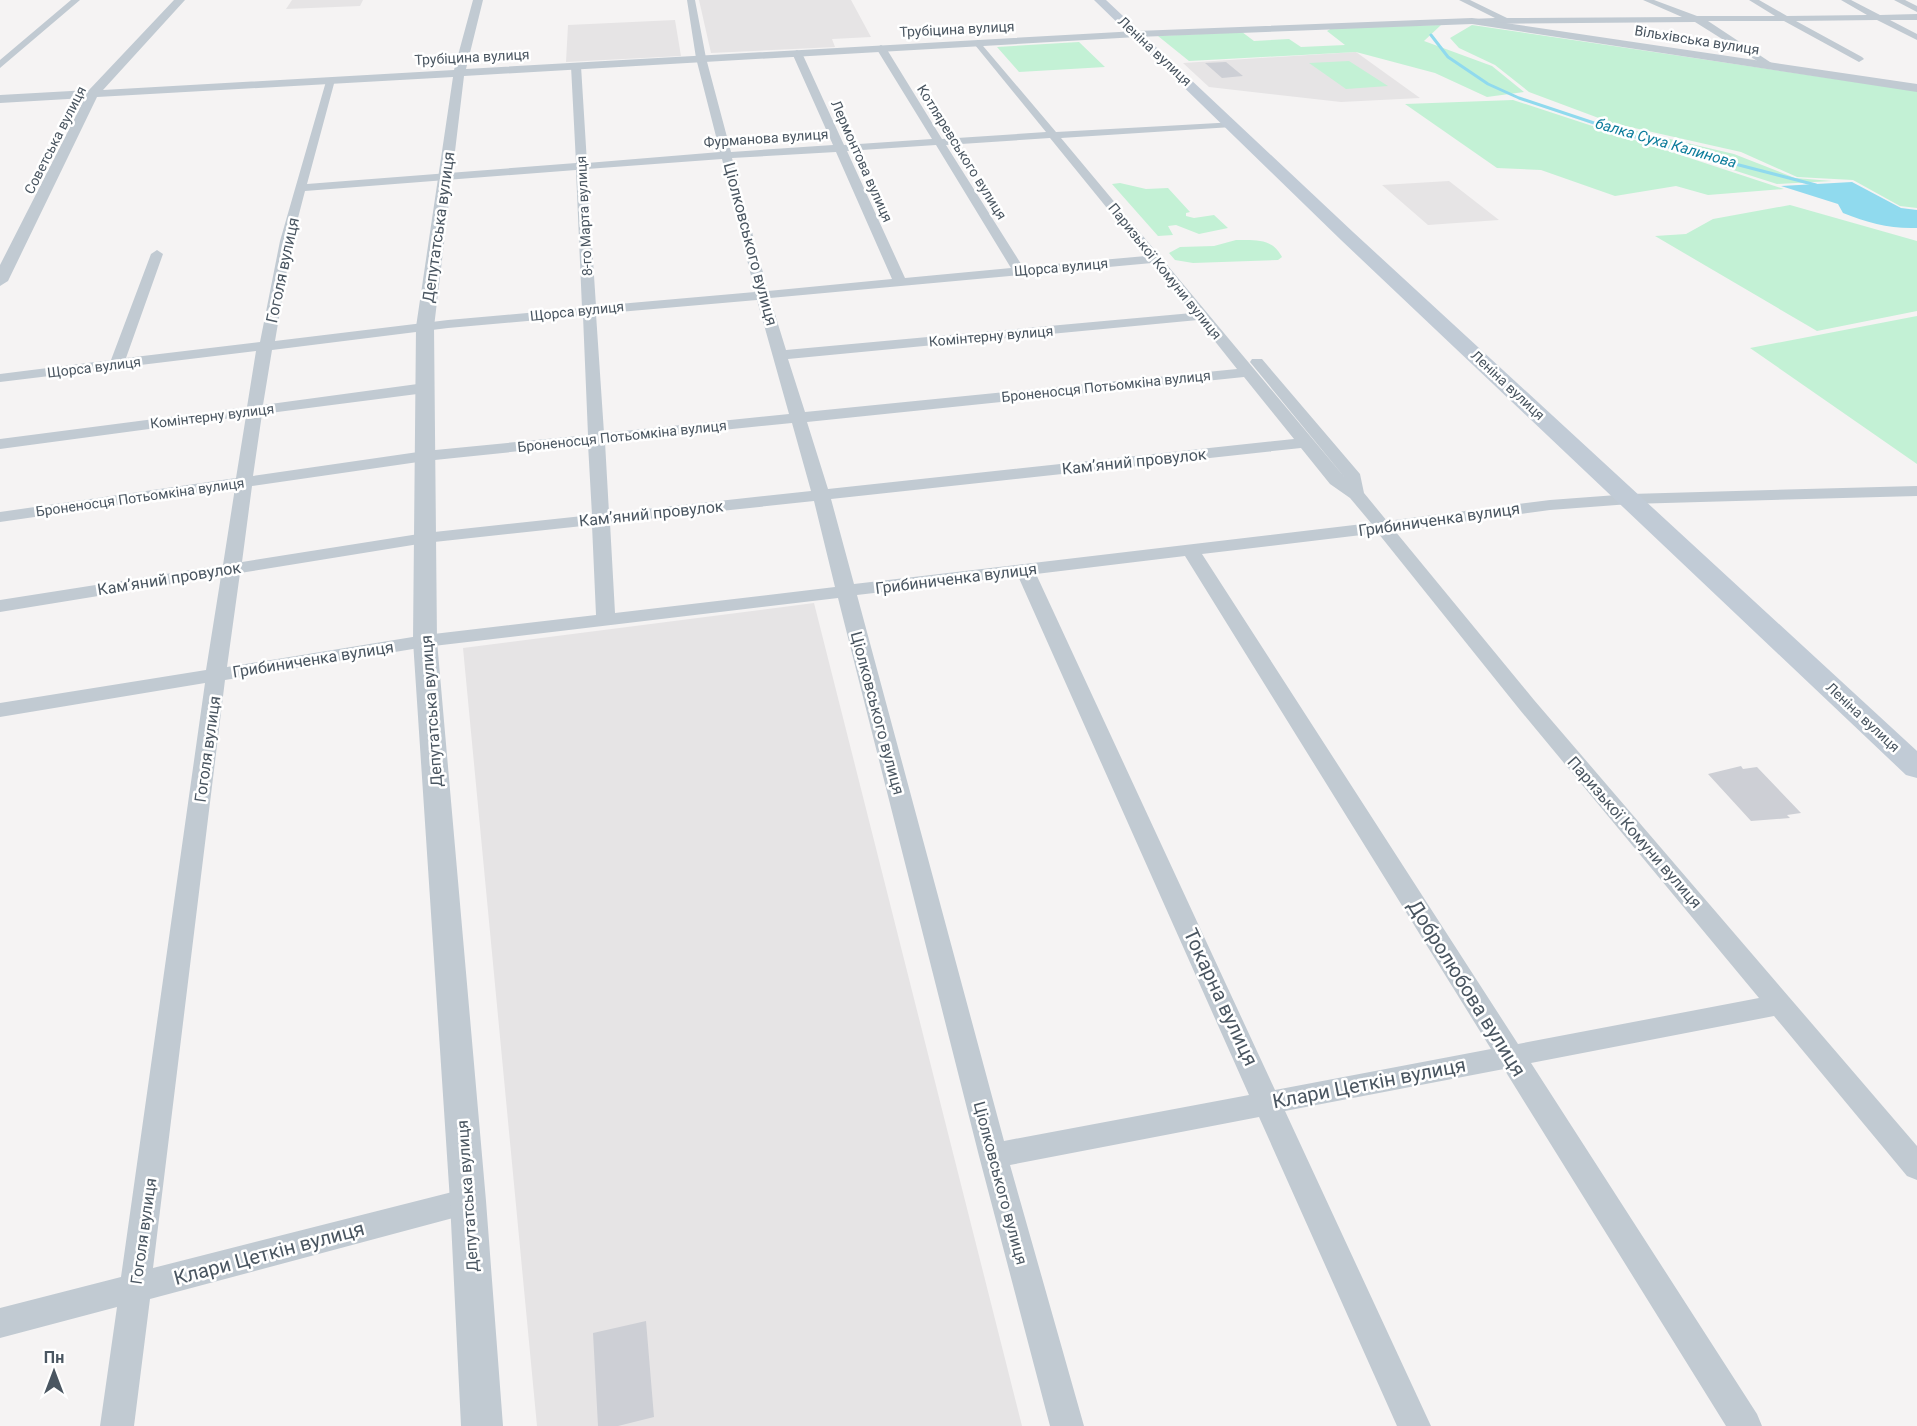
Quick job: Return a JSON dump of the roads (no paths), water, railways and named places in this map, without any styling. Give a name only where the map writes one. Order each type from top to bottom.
[{"type":"main road","name":"Леніна вулиця","points":[[1100,0],[1347,236],[1917,768]]},
{"type":"street","points":[[0,65],[76,0]]},
{"type":"street","name":"Советська вулиця","points":[[0,281],[93,93],[180,0]]},
{"type":"street","name":"Депутатська вулиця","points":[[478,0],[459,72],[424,327],[425,641],[483,1426]]},
{"type":"street","name":"Ціолковського вулиця","points":[[691,0],[701,58],[728,155],[762,294],[821,495],[993,1156],[1066,1426]]},
{"type":"street","points":[[1463,0],[1508,21]]},
{"type":"street","points":[[1647,0],[1695,19],[1770,66]]},
{"type":"street","points":[[1753,0],[1859,59]]},
{"type":"street","points":[[1845,0],[1917,37]]},
{"type":"street","points":[[1898,0],[1917,9]]},
{"type":"street","name":"Трубіцина вулиця","points":[[0,99],[1137,34],[1472,21],[1917,17]]},
{"type":"street","name":"Вільхівська вулиця","points":[[1472,21],[1917,88]]},
{"type":"street","name":"Паризької Комуни вулиця","points":[[984,42],[1354,478],[1356,494]]},
{"type":"street","name":"Котляревського вулиця","points":[[881,48],[1019,271]]},
{"type":"street","name":"Лермонтова вулиця","points":[[798,53],[900,282]]},
{"type":"street","name":"8-го Марта вулиця","points":[[576,66],[606,618]]},
{"type":"street","name":"Гоголя вулиця","points":[[117,1426],[216,674],[263,352],[267,346],[286,241],[330,80]]},
{"type":"street","name":"Фурманова вулиця","points":[[302,188],[728,155],[1232,124]]},
{"type":"street","name":"Паризької Комуни вулиця","points":[[1059,133],[1155,259],[1336,480],[1356,494],[1384,527],[1527,705],[1782,1004],[1917,1167]]},
{"type":"street","points":[[117,364],[157,254]]},
{"type":"street","name":"Щорса вулиця","points":[[0,378],[424,327],[588,310],[1155,259]]},
{"type":"street","name":"Комінтерну вулиця","points":[[781,356],[1201,316]]},
{"type":"street","name":"Броненосця Потьомкіна вулиця","points":[[0,517],[425,456],[1247,372]]},
{"type":"street","name":"Комінтерну вулиця","points":[[0,444],[425,388]]},
{"type":"street","name":"Кам’яний провулок","points":[[0,606],[425,538],[1305,442]]},
{"type":"street","name":"Грибиниченка вулиця","points":[[0,710],[425,641],[1384,527],[1527,507],[1630,499],[1917,491]]},
{"type":"street","name":"Добролюбова вулиця","points":[[1190,550],[1745,1426]]},
{"type":"street","name":"Токарна вулиця","points":[[1025,570],[1269,1102],[1414,1426]]},
{"type":"street","name":"Клари Цеткін вулиця","points":[[993,1156],[1782,1004]]},
{"type":"street","name":"Клари Цеткін вулиця","points":[[0,1323],[468,1201]]},
{"type":"water","points":[[1852,182],[1901,208],[1917,210],[1917,228],[1879,225],[1861,220],[1843,213],[1838,204],[1781,186]]},
{"type":"waterway","name":"балка Суха Калинова","points":[[1431,35],[1448,57],[1488,84],[1519,98],[1654,143],[1816,185]]}]
